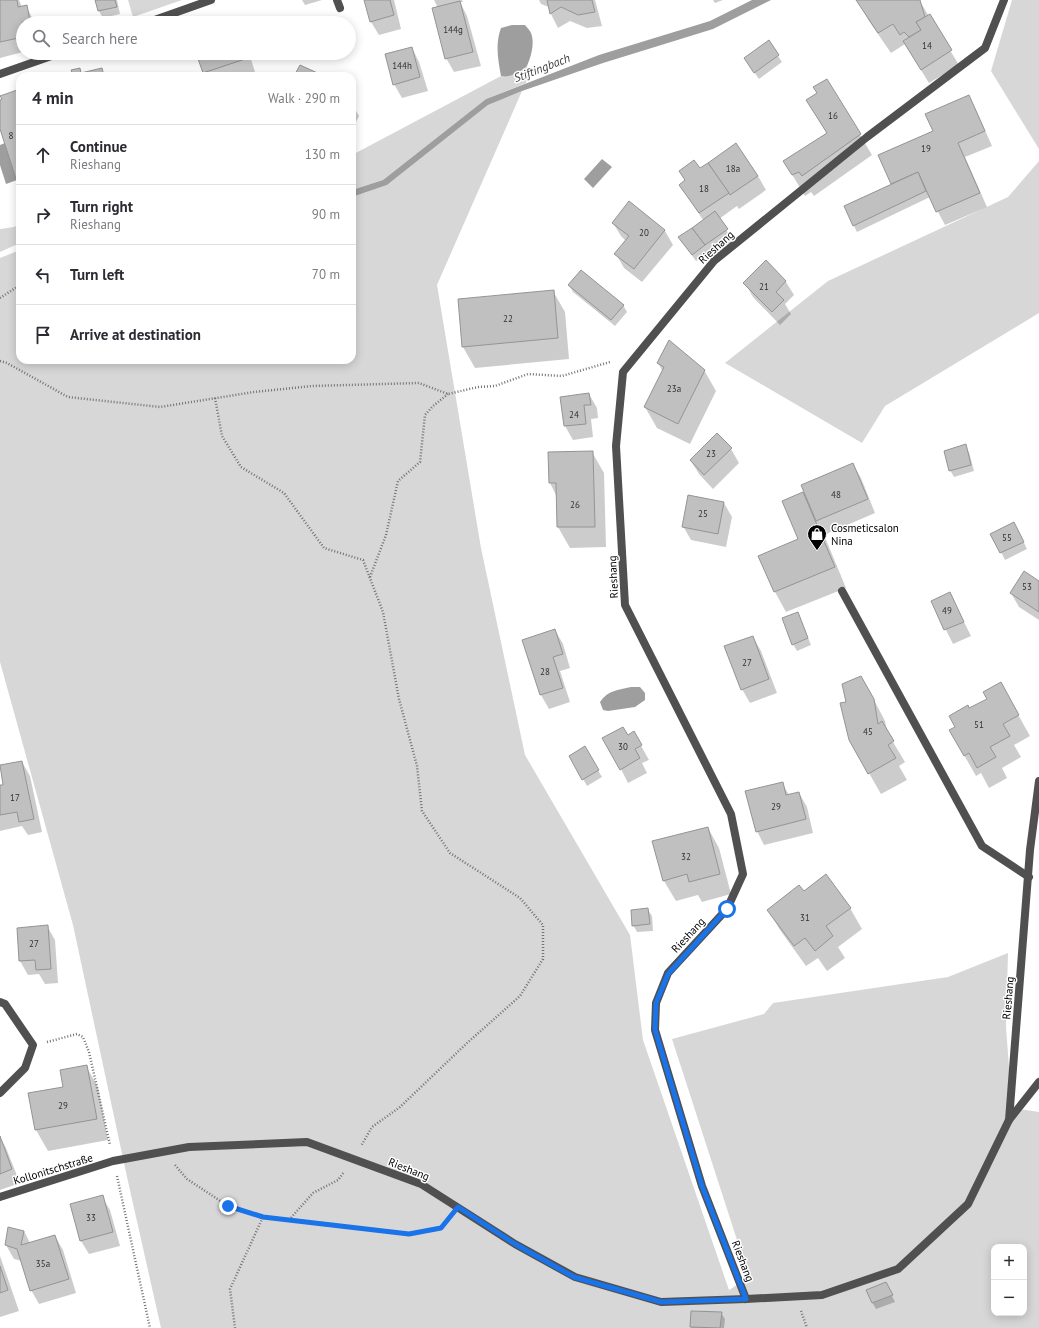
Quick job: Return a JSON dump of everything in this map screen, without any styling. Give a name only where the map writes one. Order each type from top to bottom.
[{"type":"street","points":[[166,16],[211,0]]},
{"type":"street","points":[[337,0],[340,8]]},
{"type":"street","name":"Rieshang","points":[[746,1299],[702,1186],[655,1030],[656,1003],[668,974],[727,909],[742,874],[731,814],[625,605],[616,446],[623,372],[714,261],[867,137],[985,48],[1004,0]]},
{"type":"street","points":[[0,74],[40,60]]},
{"type":"street","points":[[842,591],[982,846],[1029,878]]},
{"type":"street","name":"Rieshang","points":[[1008,1120],[1029,878],[1030,850],[1039,781]]},
{"type":"street","points":[[0,1002],[5,1004],[33,1045],[25,1068],[0,1093]]},
{"type":"street","name":"Rieshang","points":[[113,1161],[189,1147],[308,1142],[421,1184],[515,1244],[574,1277],[661,1302],[822,1295],[898,1269],[968,1204],[1008,1120],[1039,1082]]},
{"type":"street","name":"Kollonitschstraße","points":[[0,1197],[113,1161]]},
{"type":"path","points":[[0,298],[16,288]]},
{"type":"path","points":[[369,577],[386,535],[398,481],[420,462],[424,415],[433,406],[448,394],[478,387],[495,386],[528,374],[562,376],[601,364],[635,357]]},
{"type":"path","points":[[0,361],[7,363],[68,397],[160,407],[254,392],[312,386],[418,383],[448,394]]},
{"type":"path","points":[[215,398],[222,436],[241,467],[284,493],[324,548],[363,560],[383,612],[399,699],[417,766],[422,811],[450,853],[520,898],[543,925],[543,959],[520,996],[466,1044],[400,1107],[372,1127],[354,1159],[338,1180],[313,1193],[289,1220]]},
{"type":"path","points":[[33,1045],[77,1034],[83,1037],[89,1052],[150,1328]]},
{"type":"path","points":[[163,1152],[187,1179],[228,1206],[263,1217],[409,1234],[441,1228],[458,1207]]},
{"type":"path","points":[[236,1328],[230,1289],[263,1217]]},
{"type":"shaded area","points":[[128,0],[182,0],[136,16],[133,16]]},
{"type":"shaded area","name":"Stiftingbach","points":[[752,0],[771,0],[713,29],[603,63],[522,91],[488,105],[387,185],[356,196],[356,189],[383,180],[486,99],[599,55],[710,21]]},
{"type":"shaded area","points":[[1012,0],[1039,0],[1039,149],[991,71]]},
{"type":"shaded area","points":[[512,25],[525,25],[530,31],[533,45],[527,66],[515,74],[501,76],[498,52],[499,34],[501,28]]},
{"type":"shaded area","points":[[527,66],[530,70],[526,83],[486,99],[383,180],[356,189],[356,153],[501,76],[511,75]]},
{"type":"shaded area","points":[[522,91],[437,285],[481,548],[525,755],[630,935],[643,1040],[729,1290],[749,1277],[672,1039],[764,1014],[773,1003],[948,977],[1008,953],[1006,1027],[1012,1108],[1039,1112],[1039,1328],[161,1328],[73,925],[0,662],[0,258],[16,252],[16,364],[356,364],[356,196],[387,185],[488,105]]},
{"type":"shaded area","points":[[5,143],[16,177],[16,180],[6,184],[0,165],[0,145]]},
{"type":"shaded area","points":[[602,159],[612,167],[593,188],[584,179]]},
{"type":"shaded area","points":[[1039,161],[1039,313],[885,406],[862,443],[725,363],[828,281],[1008,197]]},
{"type":"shaded area","points":[[16,226],[16,245],[0,252],[0,229]]},
{"type":"shaded area","points":[[631,687],[640,687],[645,693],[645,700],[635,707],[608,711],[603,710],[600,702],[606,695],[614,691]]},
{"type":"building","points":[[0,0],[17,0],[18,7],[27,5],[29,16],[16,16],[16,39],[0,42]]},
{"type":"building","points":[[95,0],[115,0],[117,7],[98,11]]},
{"type":"building","points":[[364,0],[390,0],[394,15],[370,22]]},
{"type":"building","points":[[547,0],[592,0],[595,12],[578,15],[561,7],[550,14]]},
{"type":"building","points":[[856,0],[920,0],[925,17],[916,22],[921,30],[909,37],[904,32],[900,35],[893,24],[878,33]]},
{"type":"building","points":[[460,1],[473,52],[445,59],[432,8]]},
{"type":"building","points":[[930,14],[952,50],[921,70],[903,41],[921,30],[916,22]]},
{"type":"building","points":[[769,40],[779,55],[754,73],[744,58]]},
{"type":"building","points":[[412,47],[420,77],[393,85],[385,54]]},
{"type":"building","points":[[198,60],[242,60],[206,72],[203,72]]},
{"type":"building","points":[[300,65],[315,72],[296,72]]},
{"type":"building","points":[[80,68],[81,72],[72,72],[71,70]]},
{"type":"building","points":[[102,68],[103,72],[85,72]]},
{"type":"building","points":[[827,79],[861,134],[802,176],[799,172],[792,175],[783,161],[827,133],[806,100],[817,93],[813,87]]},
{"type":"building","points":[[16,90],[16,179],[0,129],[0,100],[2,99],[0,96]]},
{"type":"building","points":[[969,95],[985,131],[958,143],[980,193],[936,212],[918,172],[891,184],[878,155],[933,131],[925,114]]},
{"type":"building","points":[[736,143],[758,176],[730,195],[708,163]]},
{"type":"building","points":[[694,160],[700,168],[708,163],[729,193],[699,213],[679,185],[685,180],[679,171]]},
{"type":"building","points":[[918,172],[926,191],[853,226],[844,206]]},
{"type":"building","points":[[629,201],[665,230],[634,269],[614,254],[629,236],[612,223]]},
{"type":"building","points":[[715,211],[728,229],[705,245],[692,228]]},
{"type":"building","points":[[692,228],[705,245],[692,255],[678,237]]},
{"type":"building","points":[[766,260],[786,281],[776,292],[784,300],[772,312],[743,283]]},
{"type":"building","points":[[581,270],[624,305],[611,320],[568,285]]},
{"type":"building","points":[[554,290],[558,338],[462,347],[458,299]]},
{"type":"building","points":[[669,340],[705,370],[678,424],[644,407],[664,367],[657,363]]},
{"type":"building","points":[[589,393],[591,405],[584,405],[586,424],[564,426],[560,397]]},
{"type":"building","points":[[717,433],[732,448],[704,475],[690,460]]},
{"type":"building","points":[[966,444],[971,465],[949,471],[944,451]]},
{"type":"building","points":[[593,451],[595,527],[557,527],[556,483],[549,483],[548,452]]},
{"type":"building","points":[[853,463],[868,499],[816,521],[801,485]]},
{"type":"building","points":[[803,492],[835,567],[774,592],[758,556],[798,539],[782,501]]},
{"type":"building","points":[[688,495],[724,502],[718,534],[682,527]]},
{"type":"building","points":[[1014,522],[1024,542],[1000,553],[990,534]]},
{"type":"building","points":[[1024,571],[1039,581],[1039,612],[1010,593]]},
{"type":"building","points":[[950,592],[964,622],[944,630],[931,601]]},
{"type":"building","points":[[798,612],[808,638],[792,645],[782,618]]},
{"type":"building","points":[[555,629],[563,654],[553,657],[563,688],[540,695],[522,640]]},
{"type":"building","points":[[753,636],[769,679],[741,690],[724,646]]},
{"type":"building","points":[[861,676],[874,699],[878,724],[882,721],[894,741],[888,745],[896,758],[868,774],[849,740],[840,703],[846,702],[842,684]]},
{"type":"building","points":[[1001,682],[1019,715],[1003,724],[1010,736],[990,747],[996,757],[977,768],[969,753],[964,756],[949,730],[955,727],[949,716],[968,705],[969,708],[987,699],[983,692]]},
{"type":"building","points":[[623,727],[628,735],[634,731],[642,745],[635,749],[640,758],[620,770],[602,738]]},
{"type":"building","points":[[585,746],[599,770],[582,780],[569,756]]},
{"type":"building","points":[[22,761],[34,819],[19,822],[17,812],[0,815],[0,785],[3,785],[0,765]]},
{"type":"building","points":[[783,782],[786,795],[799,792],[806,819],[756,832],[745,791]]},
{"type":"building","points":[[708,827],[720,874],[689,882],[687,874],[663,881],[652,841]]},
{"type":"building","points":[[826,874],[851,908],[826,926],[833,936],[815,951],[805,938],[794,946],[767,910],[799,885],[804,891]]},
{"type":"building","points":[[648,908],[650,924],[632,926],[631,910]]},
{"type":"building","points":[[48,925],[51,969],[36,970],[35,960],[19,961],[17,928]]},
{"type":"building","points":[[87,1065],[97,1119],[35,1130],[28,1093],[63,1087],[60,1070]]},
{"type":"building","points":[[0,1136],[12,1169],[0,1174]]},
{"type":"building","points":[[103,1195],[113,1232],[80,1241],[70,1204]]},
{"type":"building","points":[[8,1227],[24,1231],[21,1245],[55,1235],[69,1279],[30,1291],[17,1249],[5,1245]]},
{"type":"building","points":[[0,1266],[8,1290],[0,1293]]},
{"type":"building","points":[[886,1282],[893,1295],[872,1303],[866,1290]]},
{"type":"building","points":[[691,1311],[722,1312],[720,1328],[690,1327]]},
{"type":"place","name":"Cosmeticsalon Nina","points":[[817,551]]},
{"type":"route","points":[[228,1206],[263,1217],[409,1234],[441,1228],[458,1207],[515,1244],[574,1277],[661,1302],[746,1299],[702,1186],[655,1030],[656,1003],[668,974],[727,909]]}]
